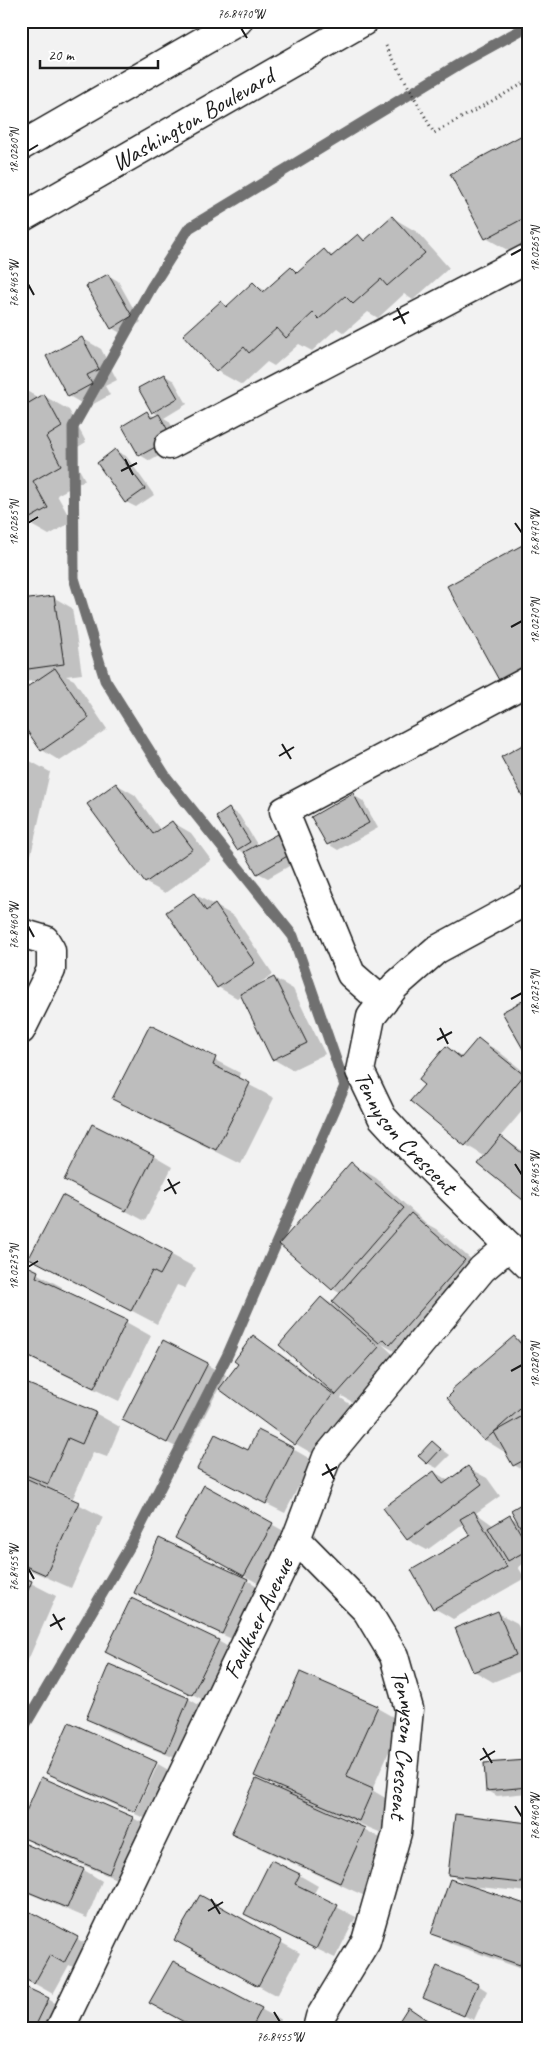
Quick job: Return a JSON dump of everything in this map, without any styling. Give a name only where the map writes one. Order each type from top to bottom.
[{"type":"main road","points":[[21,146],[238,21]]},
{"type":"main road","name":"Washington Boulevard","points":[[21,218],[364,21]]},
{"type":"main road","points":[[169,446],[528,258]]},
{"type":"main road","points":[[383,1002],[351,974],[284,811],[528,681]]},
{"type":"main road","name":"Tennyson Crescent","points":[[519,1255],[415,1153],[382,1117],[360,1071],[371,1017],[395,986],[436,950],[528,900]]},
{"type":"main road","points":[[21,933],[45,940],[51,950],[50,970],[21,1030]]},
{"type":"main road","name":"Faulkner Avenue","points":[[60,2029],[296,1539],[327,1456],[482,1269],[519,1255]]},
{"type":"main road","name":"Tennyson Crescent","points":[[296,1539],[367,1611],[394,1656],[409,1708],[397,1832],[374,1914],[366,1941],[320,2017],[316,2029]]},
{"type":"path","points":[[398,66],[434,133],[528,81]]},
{"type":"building","points":[[528,132],[528,216],[485,239],[450,174]]},
{"type":"building","points":[[392,216],[425,253],[387,286],[381,279],[353,304],[345,296],[319,319],[313,313],[286,338],[277,328],[249,353],[244,347],[216,372],[183,335],[221,301],[226,307],[253,282],[263,292],[291,267],[297,273],[324,249],[331,257],[358,234],[364,241]]},
{"type":"building","points":[[108,274],[132,316],[111,329],[86,286]]},
{"type":"building","points":[[82,337],[99,369],[87,375],[92,384],[68,397],[46,356]]},
{"type":"building","points":[[164,374],[178,398],[152,413],[138,388]]},
{"type":"building","points":[[21,393],[27,404],[44,394],[62,427],[46,437],[61,465],[33,481],[48,508],[23,522],[21,519]]},
{"type":"building","points":[[147,411],[151,418],[159,414],[172,438],[139,456],[122,426]]},
{"type":"building","points":[[115,449],[145,489],[125,503],[97,463]]},
{"type":"building","points":[[528,542],[528,667],[500,682],[447,586]]},
{"type":"building","points":[[54,596],[64,664],[21,670],[21,600]]},
{"type":"building","points":[[55,668],[89,718],[41,751],[21,722],[21,691]]},
{"type":"building","points":[[528,742],[528,806],[501,757]]},
{"type":"building","points":[[116,783],[153,834],[172,821],[193,849],[145,883],[87,804]]},
{"type":"building","points":[[353,793],[369,823],[327,845],[311,817]]},
{"type":"building","points":[[229,808],[250,842],[237,850],[216,817]]},
{"type":"building","points":[[277,834],[289,855],[257,874],[244,852]]},
{"type":"building","points":[[194,893],[206,911],[215,904],[255,963],[217,988],[166,912]]},
{"type":"building","points":[[274,977],[307,1043],[272,1060],[240,994]]},
{"type":"building","points":[[528,998],[528,1056],[527,1056],[502,1012]]},
{"type":"building","points":[[150,1025],[216,1057],[213,1065],[250,1083],[216,1150],[112,1099]]},
{"type":"building","points":[[478,1038],[524,1075],[465,1146],[410,1101],[424,1085],[418,1080],[446,1046],[461,1058]]},
{"type":"building","points":[[92,1124],[154,1155],[126,1211],[64,1180]]},
{"type":"building","points":[[501,1136],[523,1154],[528,1149],[528,1204],[478,1164]]},
{"type":"building","points":[[351,1162],[404,1208],[332,1290],[279,1244]]},
{"type":"building","points":[[62,1195],[172,1253],[160,1275],[152,1271],[131,1311],[29,1258]]},
{"type":"building","points":[[411,1213],[465,1260],[390,1345],[384,1339],[379,1343],[332,1302]]},
{"type":"building","points":[[21,1263],[38,1271],[36,1277],[127,1320],[94,1388],[21,1353]]},
{"type":"building","points":[[321,1297],[379,1347],[336,1395],[279,1345]]},
{"type":"building","points":[[253,1335],[333,1394],[295,1445],[219,1389],[238,1364],[234,1361]]},
{"type":"building","points":[[514,1336],[528,1352],[528,1402],[484,1441],[447,1398],[453,1392],[451,1390]]},
{"type":"building","points":[[163,1340],[208,1363],[167,1443],[122,1420]]},
{"type":"building","points":[[21,1381],[96,1412],[82,1444],[68,1438],[48,1484],[21,1473]]},
{"type":"building","points":[[528,1413],[528,1458],[513,1466],[494,1432]]},
{"type":"building","points":[[258,1430],[294,1448],[266,1504],[197,1469],[215,1434],[248,1450]]},
{"type":"building","points":[[432,1441],[441,1449],[427,1464],[418,1456]]},
{"type":"building","points":[[468,1466],[482,1484],[407,1540],[383,1508],[434,1471],[443,1484]]},
{"type":"building","points":[[21,1476],[79,1502],[46,1575],[21,1564]]},
{"type":"building","points":[[204,1485],[273,1523],[244,1576],[175,1538]]},
{"type":"building","points":[[528,1500],[528,1541],[511,1510]]},
{"type":"building","points":[[474,1511],[507,1567],[433,1609],[411,1570],[470,1536],[460,1519]]},
{"type":"building","points":[[510,1515],[528,1546],[528,1550],[508,1561],[488,1528]]},
{"type":"building","points":[[159,1538],[248,1579],[222,1634],[134,1593]]},
{"type":"building","points":[[21,1576],[32,1581],[21,1606]]},
{"type":"building","points":[[131,1598],[219,1640],[192,1695],[105,1652]]},
{"type":"building","points":[[498,1611],[516,1655],[473,1672],[455,1628]]},
{"type":"building","points":[[109,1664],[189,1698],[166,1753],[86,1719]]},
{"type":"building","points":[[300,1672],[378,1706],[346,1777],[373,1789],[359,1821],[254,1776]]},
{"type":"building","points":[[69,1722],[157,1762],[135,1812],[46,1773]]},
{"type":"building","points":[[528,1760],[528,1787],[486,1791],[484,1763]]},
{"type":"building","points":[[41,1777],[133,1817],[109,1874],[21,1837],[21,1823]]},
{"type":"building","points":[[256,1779],[365,1828],[340,1883],[231,1834]]},
{"type":"building","points":[[455,1814],[528,1823],[522,1883],[448,1875]]},
{"type":"building","points":[[21,1842],[84,1869],[67,1908],[21,1889]]},
{"type":"building","points":[[271,1860],[300,1874],[295,1884],[338,1905],[316,1949],[244,1914]]},
{"type":"building","points":[[450,1879],[528,1905],[528,1943],[520,1965],[431,1934]]},
{"type":"building","points":[[200,1895],[282,1941],[258,1986],[174,1940]]},
{"type":"building","points":[[21,1907],[78,1937],[64,1963],[50,1955],[34,1984],[21,1977]]},
{"type":"building","points":[[173,1961],[262,2008],[251,2029],[197,2029],[149,2003]]},
{"type":"building","points":[[437,1966],[478,1984],[464,2016],[423,1998]]},
{"type":"building","points":[[21,1985],[49,1998],[34,2029],[21,2029]]},
{"type":"building","points":[[408,2007],[440,2029],[394,2029]]},
{"type":"waterway","points":[[21,1732],[133,1541],[228,1354],[345,1086],[293,936],[166,777],[105,680],[74,578],[73,427],[151,288],[189,228],[461,63],[528,26]]}]
